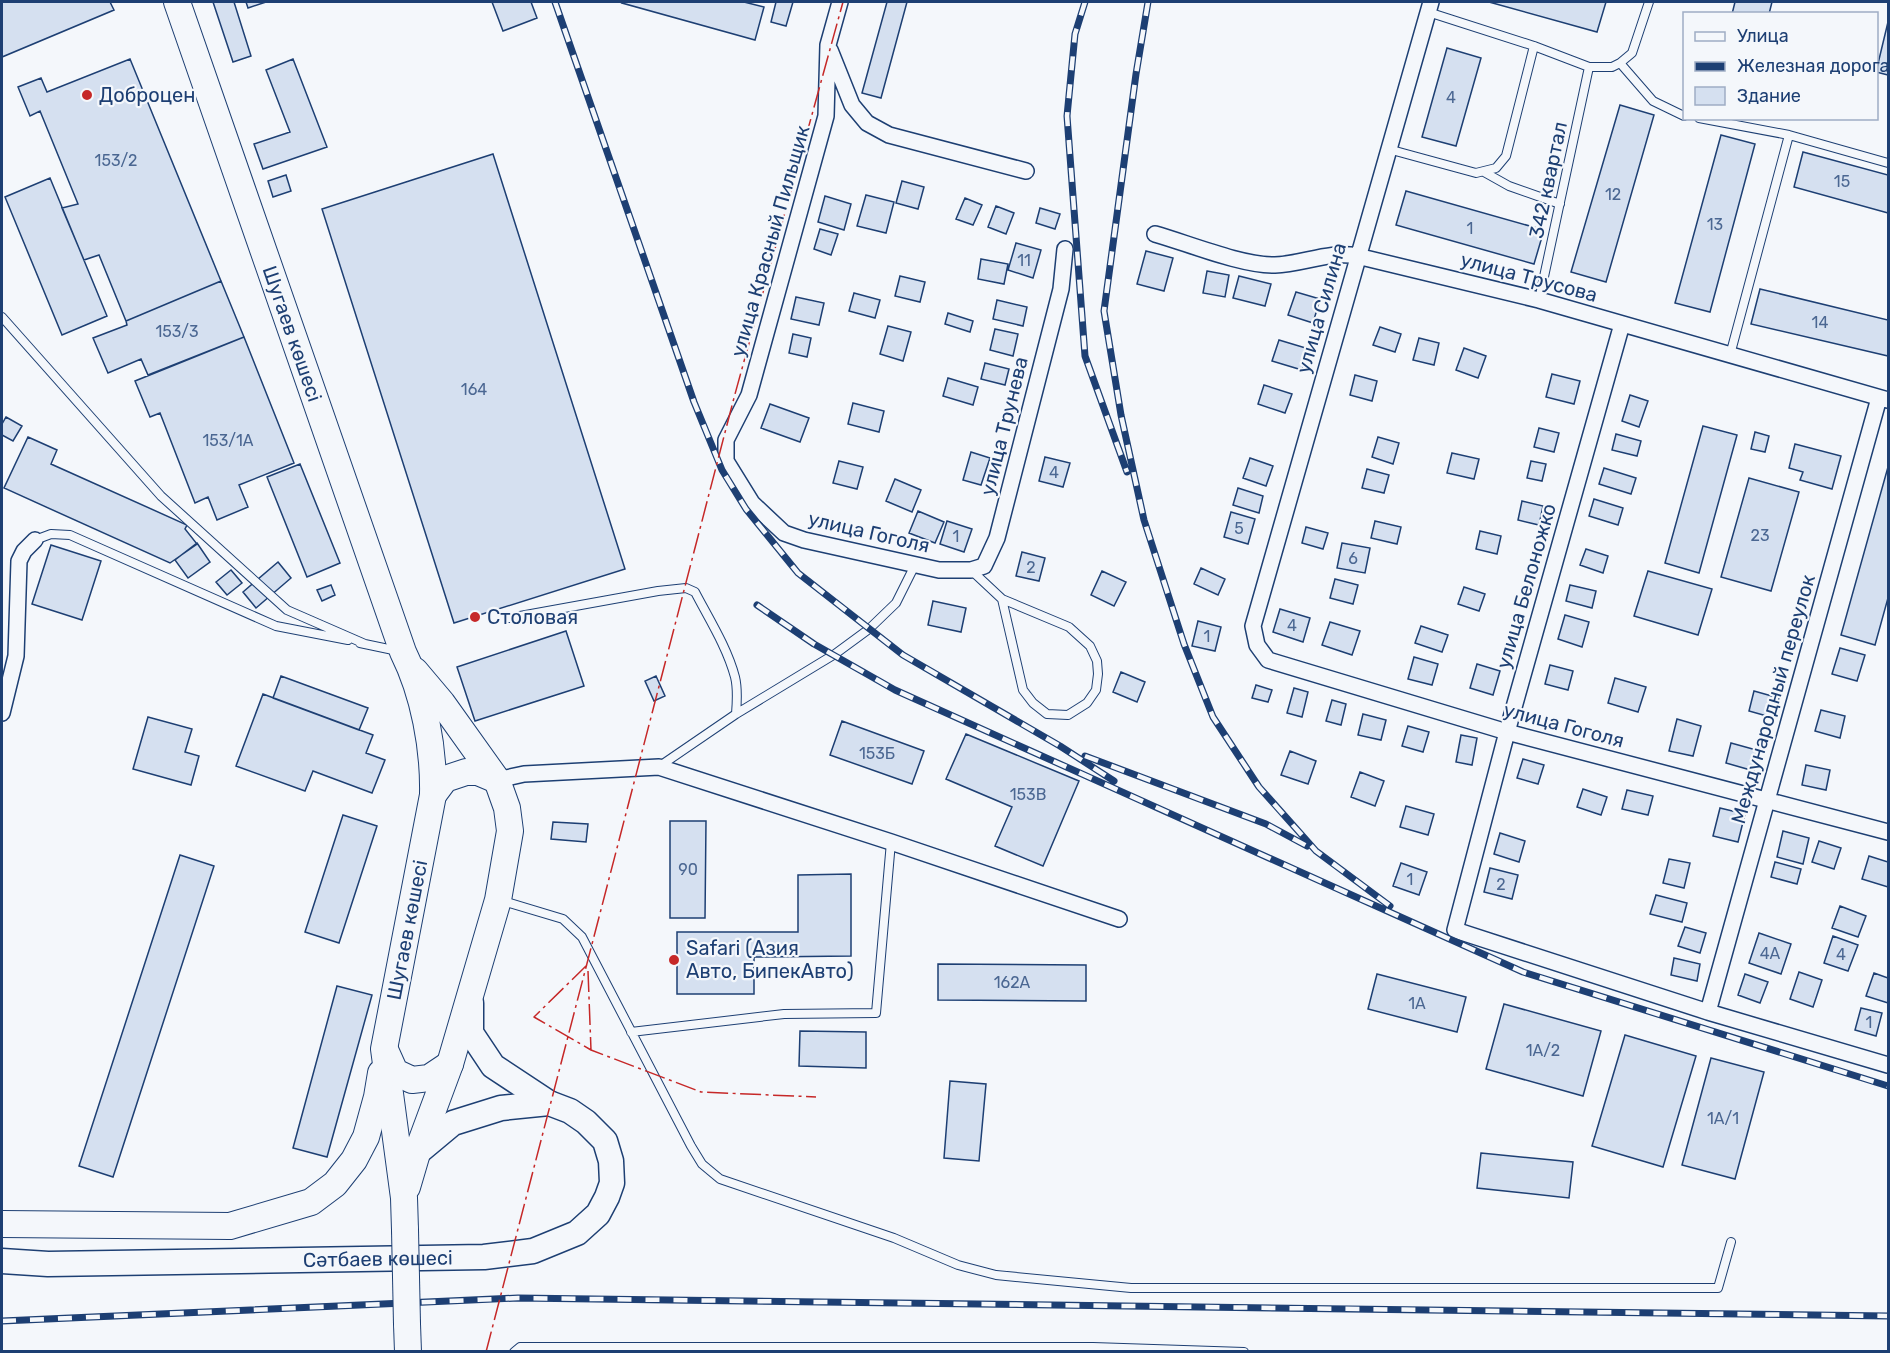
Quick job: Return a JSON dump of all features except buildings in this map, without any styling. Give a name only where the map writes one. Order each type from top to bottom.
[{"type":"highway","name":"Шугаев көшесі","points":[[177,2],[406,658],[430,735],[434,768],[433,795],[384,1049],[404,1198],[408,1352]]},
{"type":"highway","name":"Шугаев көшесі","points":[[404,1198],[417,1153],[450,1064],[498,900],[510,831],[507,808],[497,780],[442,703],[406,658]]},
{"type":"highway","points":[[433,795],[445,779],[466,772],[478,772],[497,780]]},
{"type":"highway","points":[[384,1049],[395,1072],[412,1080],[429,1078],[450,1064]]},
{"type":"highway","points":[[2,1224],[230,1226],[310,1202],[335,1184],[354,1160],[366,1137],[377,1097],[384,1049]]},
{"type":"main road","name":"Сәтбаев көшесі","points":[[2,1261],[48,1264],[472,1257],[533,1251],[577,1233],[598,1214],[612,1183],[611,1161],[604,1141],[586,1122],[570,1111],[549,1103],[493,1066],[471,1032],[471,992]]},
{"type":"main road","points":[[417,1153],[453,1123],[501,1108],[549,1103]]},
{"type":"street","name":"улица Красный Пильщик","points":[[739,484],[726,460],[726,440],[749,395],[826,116],[828,45],[840,2]]},
{"type":"street","name":"улица Силина","points":[[1253,626],[1430,7]]},
{"type":"street","points":[[828,45],[852,105],[867,123],[889,135],[1026,171]]},
{"type":"street","name":"улица Трусова","points":[[1155,234],[1243,260],[1275,265],[1342,253],[1357,256],[1539,300],[1884,399]]},
{"type":"street","name":"улица Трунева","points":[[971,570],[984,566],[997,538],[1061,289],[1065,249]]},
{"type":"street","name":"улица Белоножко","points":[[1622,324],[1507,732],[1455,930],[1708,1012]]},
{"type":"street","name":"Международный переулок","points":[[1708,1012],[1884,399]]},
{"type":"street","name":"улица Гоголя","points":[[739,484],[752,503],[784,533],[804,540],[939,570],[971,570]]},
{"type":"street","points":[[2,713],[16,656],[19,561],[24,551],[36,540]]},
{"type":"street","name":"улица Гоголя","points":[[1253,626],[1257,645],[1268,660],[1507,732],[1888,831]]},
{"type":"street","points":[[497,780],[524,774],[659,767],[1119,919]]},
{"type":"street","points":[[1708,1012],[1888,1065]]},
{"type":"lane","points":[[1430,7],[1589,67],[1612,67],[1632,53],[1649,2]]},
{"type":"lane","points":[[1388,149],[1466,171],[1484,172],[1496,168],[1506,156],[1534,46]]},
{"type":"lane","points":[[1620,63],[1653,101],[1683,116]]},
{"type":"lane","name":"342 квартал","points":[[1539,300],[1589,67]]},
{"type":"lane","points":[[1711,120],[1790,135],[1888,163]]},
{"type":"lane","points":[[1730,355],[1790,135]]},
{"type":"lane","points":[[1484,172],[1509,186],[1560,204]]},
{"type":"lane","points":[[2,317],[160,496],[278,603],[287,610],[365,644],[406,658]]},
{"type":"lane","points":[[36,540],[51,534],[70,536],[276,626],[365,644]]},
{"type":"lane","points":[[659,767],[736,714],[835,654],[869,629],[896,603],[915,565]]},
{"type":"lane","points":[[971,570],[1002,599],[1069,627],[1090,646],[1098,661],[1098,674],[1096,690],[1087,703],[1068,715],[1047,714],[1033,704],[1023,690],[1002,599]]},
{"type":"lane","points":[[509,618],[686,588],[695,592],[720,639],[735,676],[736,714]]},
{"type":"lane","points":[[632,1032],[784,1014],[876,1014],[891,842]]},
{"type":"lane","points":[[498,900],[563,920],[582,938],[691,1146],[702,1164],[720,1179],[894,1238],[958,1265],[996,1275],[1131,1288],[1718,1288],[1731,1242]]},
{"type":"lane","points":[[513,1352],[520,1347],[1093,1347],[1244,1352]]},
{"type":"railway","points":[[555,2],[694,402],[722,470],[746,509],[798,573],[903,655],[1060,746],[1114,781]]},
{"type":"railway","points":[[1085,2],[1075,34],[1067,116],[1085,356],[1127,472]]},
{"type":"railway","points":[[1148,2],[1104,311],[1121,415],[1144,520],[1184,644],[1213,717],[1259,787],[1316,851],[1390,906]]},
{"type":"railway","points":[[757,605],[814,644],[895,690],[1523,972],[1888,1086]]},
{"type":"railway","points":[[1085,756],[1266,824],[1307,846]]},
{"type":"railway","points":[[2,1321],[518,1298],[1888,1316]]},
{"type":"power","points":[[486,1352],[735,394],[843,2]]},
{"type":"power","points":[[587,965],[534,1017],[591,1050],[701,1092],[816,1097]]},
{"type":"power","points":[[588,971],[591,1050]]},
{"type":"place","name":"Доброцен","points":[[87,95]]},
{"type":"place","name":"Столовая","points":[[475,617]]},
{"type":"place","name":"Safari (Азия Авто, БипекАвто)","points":[[674,960]]}]
